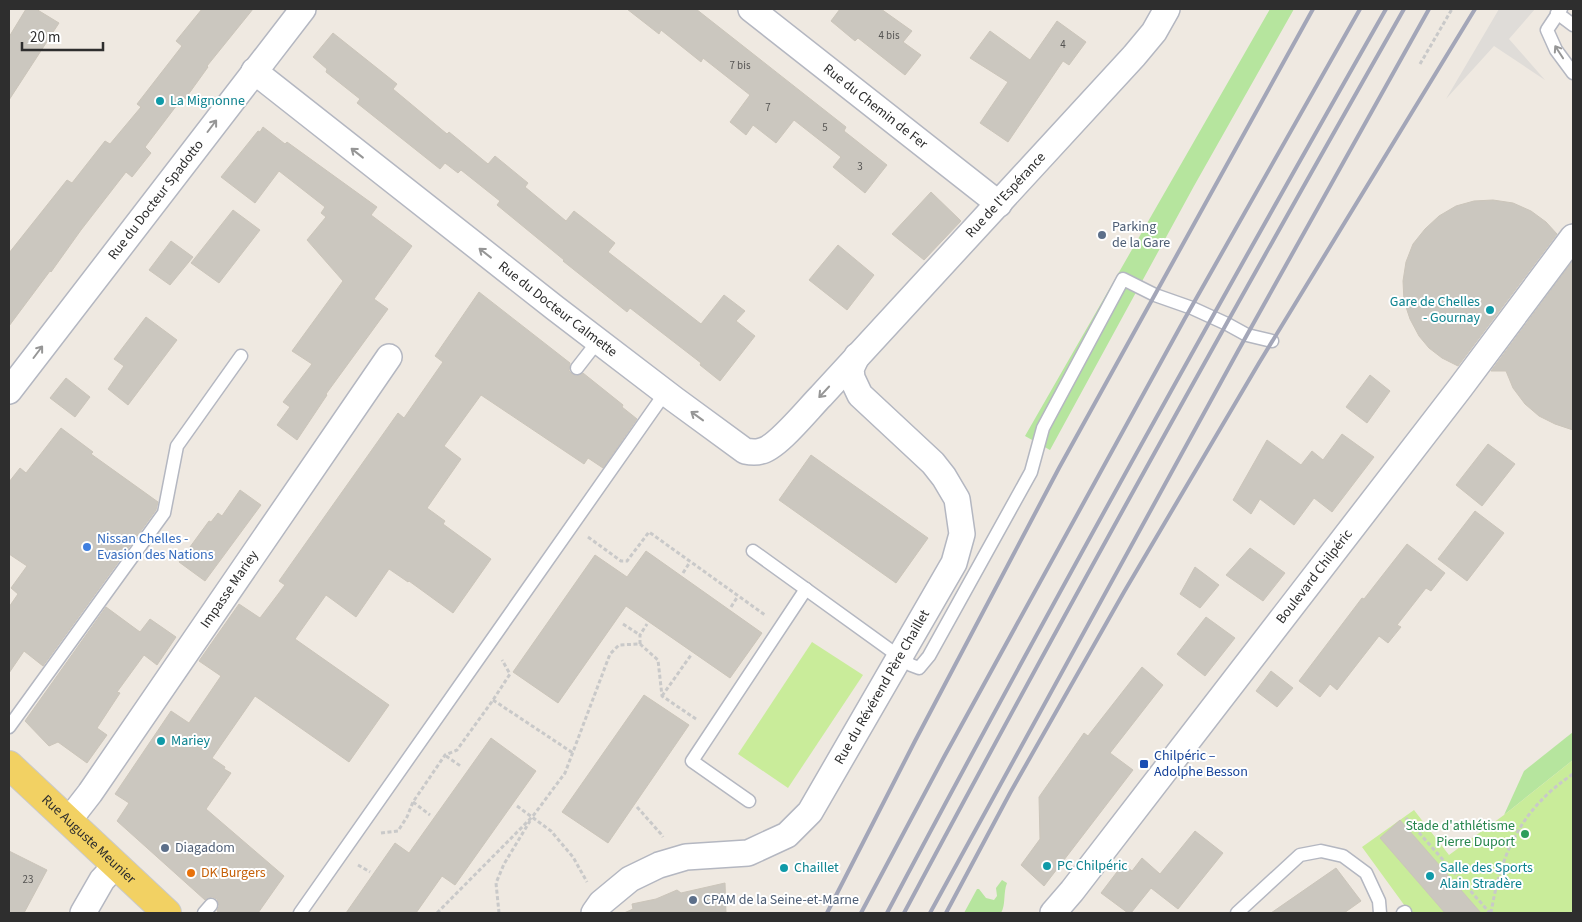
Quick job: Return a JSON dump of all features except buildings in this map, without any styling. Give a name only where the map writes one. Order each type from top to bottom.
[{"type":"main road","name":"Rue Auguste Meunier","points":[[9,765],[167,913]]},
{"type":"street","name":"Rue du Docteur Spadotto","points":[[9,391],[303,9]]},
{"type":"street","name":"Rue du Chemin de Fer","points":[[751,9],[998,204]]},
{"type":"street","name":"Rue de l'Espérance","points":[[857,356],[1134,56],[1154,32],[1168,9]]},
{"type":"street","name":"Rue du Docteur Calmette","points":[[254,72],[665,393],[745,451],[762,451],[779,440],[857,356]]},
{"type":"street","name":"Boulevard Chilpéric","points":[[1053,913],[1072,891],[1448,404],[1573,237]]},
{"type":"street","name":"Rue du Révérend Père Chaillet","points":[[597,908],[630,879],[658,865],[686,857],[748,853],[787,835],[810,812],[954,563],[962,534],[957,499],[933,463],[860,395],[852,378],[851,369],[857,356]]},
{"type":"street","name":"Impasse Mariey","points":[[69,820],[90,793],[389,357]]},
{"type":"street","points":[[83,913],[102,880],[116,865]]},
{"type":"lane","points":[[1573,25],[1559,11],[1547,30],[1556,50],[1573,72]]},
{"type":"lane","points":[[753,551],[911,665],[919,668],[929,656],[1030,472],[1043,428],[1123,279],[1155,295],[1205,314],[1247,335],[1272,341]]},
{"type":"lane","points":[[577,368],[598,341]]},
{"type":"lane","points":[[9,727],[164,513],[177,446],[242,356]]},
{"type":"lane","points":[[300,913],[665,393]]},
{"type":"lane","points":[[749,800],[692,762],[806,590]]},
{"type":"lane","points":[[1238,913],[1300,855],[1321,851],[1343,856],[1366,873],[1379,901],[1380,913]]},
{"type":"path","points":[[1420,64],[1452,9]]},
{"type":"path","points":[[586,536],[621,561],[627,562],[649,532],[782,627]]},
{"type":"path","points":[[683,573],[690,562]]},
{"type":"path","points":[[730,607],[738,596]]},
{"type":"path","points":[[623,624],[640,635]]},
{"type":"path","points":[[640,644],[640,635],[647,624]]},
{"type":"path","points":[[499,913],[496,883],[504,864],[533,816],[565,773],[610,654],[619,644],[640,644],[658,660],[662,696],[712,731]]},
{"type":"path","points":[[662,696],[690,656]]},
{"type":"path","points":[[493,700],[574,753]]},
{"type":"path","points":[[445,755],[462,767]]},
{"type":"path","points":[[1490,913],[1505,855],[1514,836],[1535,807],[1549,792],[1573,774]]},
{"type":"path","points":[[413,802],[430,815]]},
{"type":"path","points":[[516,806],[533,816],[551,831],[573,857],[597,908]]},
{"type":"path","points":[[636,808],[661,834]]},
{"type":"path","points":[[437,913],[533,816]]},
{"type":"path","points":[[1406,818],[1490,913]]},
{"type":"path","points":[[353,862],[370,872]]},
{"type":"green space","points":[[1270,9],[1294,9],[1194,186],[1050,450],[1025,436]]},
{"type":"green space","points":[[812,642],[863,675],[788,788],[738,754]]},
{"type":"green space","points":[[1573,732],[1573,760],[1504,815],[1524,771]]},
{"type":"green space","name":"Stade d'athlétisme Pierre Duport","points":[[1573,760],[1573,913],[1410,913],[1362,847],[1414,810],[1449,855],[1504,815]]},
{"type":"green space","points":[[1002,880],[1007,883],[1001,913],[964,913],[977,889],[986,898],[994,900],[997,896],[996,888]]},
{"type":"shaded area","points":[[1499,9],[1535,9],[1509,39],[1545,80],[1494,46],[1446,99]]},
{"type":"railway","points":[[827,913],[1059,468],[1313,9]]},
{"type":"railway","points":[[861,913],[944,757],[1184,320],[1360,9]]},
{"type":"railway","points":[[887,913],[1133,459],[1386,9]]},
{"type":"railway","points":[[904,913],[1151,459],[1404,9]]},
{"type":"railway","points":[[930,913],[1238,351],[1429,9]]},
{"type":"railway","points":[[946,913],[1010,793],[1124,592],[1259,363],[1475,9]]},
{"type":"place","name":"La Mignonne","points":[[160,101]]},
{"type":"place","name":"Parking de la Gare","points":[[1102,235]]},
{"type":"place","name":"Gare de Chelles - Gournay","points":[[1490,310]]},
{"type":"place","name":"Nissan Chelles - Evasion des Nations","points":[[87,547]]},
{"type":"place","name":"Mariey","points":[[161,741]]},
{"type":"place","name":"Chilpéric – Adolphe Besson","points":[[1144,764]]},
{"type":"place","name":"Stade d'athlétisme Pierre Duport","points":[[1525,834]]},
{"type":"place","name":"Diagadom","points":[[165,848]]},
{"type":"place","name":"PC Chilpéric","points":[[1047,866]]},
{"type":"place","name":"Chaillet","points":[[784,868]]},
{"type":"place","name":"DK Burgers","points":[[191,873]]},
{"type":"place","name":"Salle des Sports Alain Stradère","points":[[1430,876]]},
{"type":"place","name":"CPAM de la Seine-et-Marne","points":[[693,900]]}]
